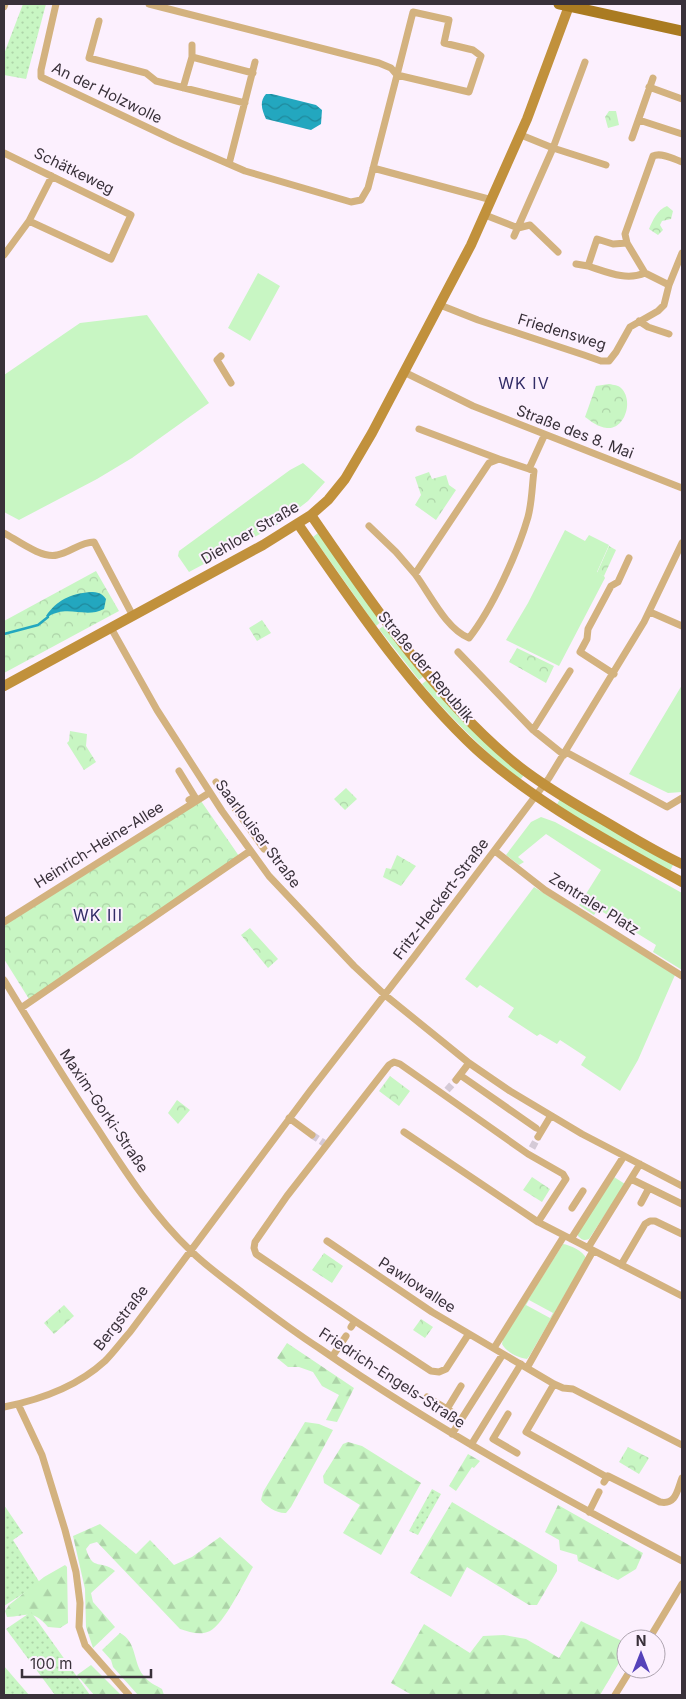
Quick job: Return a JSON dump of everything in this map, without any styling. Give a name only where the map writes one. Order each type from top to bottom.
[{"type":"main road","points":[[566,4],[682,31]]},
{"type":"street","name":"An der Holzwolle","points":[[56,4],[41,77],[244,171],[351,202],[361,200],[368,188],[373,168],[397,75],[413,12],[449,20],[444,43],[472,50],[481,56],[469,92],[397,75],[391,68],[379,63],[149,4]]},
{"type":"street","name":"Diehloer Straße","points":[[4,686],[298,524],[328,500],[345,479],[404,372],[485,215],[520,135],[566,4]]},
{"type":"street","points":[[99,21],[89,58],[146,73],[156,81],[245,103]]},
{"type":"street","points":[[183,88],[192,57],[192,44]]},
{"type":"street","points":[[192,57],[252,73]]},
{"type":"street","points":[[229,164],[255,62]]},
{"type":"street","points":[[514,236],[553,148],[584,62]]},
{"type":"street","points":[[632,138],[653,78]]},
{"type":"street","points":[[650,87],[682,99]]},
{"type":"street","points":[[639,120],[682,134]]},
{"type":"street","points":[[520,135],[606,165]]},
{"type":"street","name":"Schätkeweg","points":[[4,153],[132,214],[111,259],[29,221]]},
{"type":"street","points":[[669,285],[645,272],[626,243],[626,234],[653,156],[656,154],[682,162]]},
{"type":"street","points":[[373,168],[492,200]]},
{"type":"street","points":[[4,255],[29,221],[52,176]]},
{"type":"street","points":[[485,215],[518,228],[530,225],[558,252]]},
{"type":"street","points":[[588,266],[597,239],[613,244],[626,243]]},
{"type":"street","name":"Friedensweg","points":[[440,305],[478,320],[609,361],[627,332],[639,321],[658,311],[664,305],[669,285],[682,253]]},
{"type":"street","points":[[576,264],[621,276],[636,277],[645,272]]},
{"type":"street","points":[[639,321],[648,327],[669,334]]},
{"type":"street","points":[[220,356],[217,360],[231,383]]},
{"type":"street","name":"Straße des 8. Mai","points":[[404,372],[473,406],[544,436],[682,488]]},
{"type":"street","points":[[369,526],[396,552],[415,574],[446,619],[459,634],[469,638],[479,626],[520,540],[529,509],[534,471],[499,460],[419,429]]},
{"type":"street","points":[[529,469],[544,436]]},
{"type":"street","points":[[415,574],[489,463],[493,460],[499,460]]},
{"type":"street","name":"Straße der Republik","points":[[311,515],[384,618],[460,711],[491,742],[544,785],[627,834],[682,863]]},
{"type":"street","name":"Straße der Republik","points":[[298,524],[374,630],[417,685],[477,749],[514,782],[535,797],[598,836],[682,882]]},
{"type":"street","points":[[4,533],[46,556],[58,556],[86,542],[94,542],[133,616]]},
{"type":"street","name":"Fritz-Heckert-Straße","points":[[190,1251],[289,1118],[544,785],[614,674],[650,612],[682,543]]},
{"type":"street","points":[[614,674],[580,652],[587,639],[588,629],[610,586],[618,582],[629,558]]},
{"type":"street","points":[[650,612],[682,626]]},
{"type":"street","name":"Saarlouiser Straße","points":[[111,628],[157,710],[209,793],[250,851],[282,890],[384,995],[469,1063],[550,1117],[682,1186]]},
{"type":"street","points":[[458,652],[533,730],[565,753],[667,807],[682,798]]},
{"type":"street","points":[[533,730],[570,671]]},
{"type":"street","points":[[180,771],[196,797],[180,806],[182,810]]},
{"type":"street","points":[[216,782],[264,849]]},
{"type":"street","name":"Heinrich-Heine-Allee","points":[[4,922],[209,793]]},
{"type":"street","points":[[21,1008],[250,851]]},
{"type":"street","name":"Zentraler Platz","points":[[494,851],[545,890],[682,976]]},
{"type":"street","name":"Maxim-Gorki-Straße","points":[[4,980],[65,1080],[121,1163],[155,1210],[190,1251]]},
{"type":"street","points":[[468,1334],[446,1368],[435,1372],[432,1371],[353,1324],[256,1254],[254,1248],[258,1236],[325,1144],[384,1069],[394,1062],[404,1066],[445,1093],[566,1176],[538,1222]]},
{"type":"street","points":[[469,1063],[458,1077],[536,1128]]},
{"type":"street","points":[[538,1137],[550,1117]]},
{"type":"street","points":[[289,1118],[312,1135]]},
{"type":"street","points":[[404,1132],[538,1222],[682,1296]]},
{"type":"street","points":[[494,1348],[624,1156]]},
{"type":"street","points":[[471,1445],[524,1366],[640,1164]]},
{"type":"street","points":[[631,1180],[682,1204]]},
{"type":"street","points":[[641,1203],[649,1188]]},
{"type":"street","points":[[572,1208],[583,1191]]},
{"type":"street","points":[[621,1265],[645,1224],[650,1221],[655,1221],[682,1234]]},
{"type":"street","name":"Pawlowallee","points":[[327,1242],[426,1308],[554,1384],[563,1388],[574,1388],[682,1445]]},
{"type":"street","name":"Friedrich-Engels-Straße","points":[[190,1251],[265,1310],[332,1357],[452,1434],[589,1512],[682,1561]]},
{"type":"street","name":"Bergstraße","points":[[4,1407],[52,1393],[72,1383],[103,1363],[130,1332],[190,1251]]},
{"type":"street","points":[[332,1357],[346,1336]]},
{"type":"street","points":[[452,1434],[504,1354]]},
{"type":"street","points":[[554,1384],[526,1432],[605,1476],[606,1479],[660,1502],[668,1503],[672,1501],[682,1478]]},
{"type":"street","points":[[427,1397],[450,1411],[461,1386]]},
{"type":"street","points":[[18,1404],[42,1454],[65,1530],[76,1572],[80,1603],[79,1627],[85,1645],[129,1695]]},
{"type":"street","points":[[508,1414],[493,1439],[517,1453]]},
{"type":"street","points":[[589,1512],[599,1492]]},
{"type":"street","points":[[655,1629],[682,1584]]},
{"type":"street","points":[[615,1695],[624,1679]]},
{"type":"green space","points":[[23,4],[46,4],[26,79],[4,75],[4,54]]},
{"type":"green space","points":[[609,111],[616,111],[619,125],[608,128],[605,117]]},
{"type":"green space","points":[[667,206],[673,211],[671,219],[662,221],[660,225],[663,230],[658,235],[649,229],[658,213]]},
{"type":"green space","points":[[258,273],[280,286],[250,341],[228,328]]},
{"type":"green space","points":[[147,315],[209,403],[132,458],[97,479],[19,520],[4,512],[4,375],[80,323]]},
{"type":"green space","points":[[609,384],[621,388],[625,393],[627,406],[626,413],[619,424],[607,428],[585,417],[596,386]]},
{"type":"green space","points":[[303,463],[325,482],[308,501],[277,525],[189,572],[178,556],[179,551],[290,470]]},
{"type":"green space","points":[[429,472],[432,479],[446,475],[449,485],[456,490],[436,520],[415,505],[421,495],[415,477]]},
{"type":"green space","points":[[565,530],[585,541],[589,535],[609,545],[597,572],[605,578],[559,666],[506,640],[528,603]]},
{"type":"green space","points":[[318,533],[382,621],[376,626],[313,537]]},
{"type":"green space","points":[[609,546],[616,550],[604,576],[597,573]]},
{"type":"green space","points":[[96,571],[119,611],[4,673],[4,621]]},
{"type":"green space","points":[[262,620],[271,633],[257,641],[249,628]]},
{"type":"green space","points":[[385,625],[424,676],[419,680],[379,629]]},
{"type":"green space","points":[[517,648],[554,666],[546,683],[509,662]]},
{"type":"green space","points":[[427,680],[524,775],[520,780],[481,746],[445,710],[422,684]]},
{"type":"green space","points":[[682,685],[682,792],[668,793],[629,774]]},
{"type":"green space","points":[[70,731],[87,734],[86,746],[96,762],[84,770],[67,743]]},
{"type":"green space","points":[[346,788],[357,799],[345,810],[334,799]]},
{"type":"green space","points":[[560,799],[673,865],[670,871],[556,806]]},
{"type":"green space","points":[[201,801],[239,856],[29,999],[4,959],[4,925]]},
{"type":"green space","points":[[541,817],[555,822],[682,893],[682,970],[653,952],[656,945],[598,909],[594,915],[579,905],[601,870],[546,834],[518,857],[524,862],[519,865],[506,855],[531,822]]},
{"type":"green space","points":[[397,855],[416,866],[401,886],[383,877],[386,868],[391,869]]},
{"type":"green space","points":[[534,887],[675,975],[638,1060],[620,1091],[581,1065],[586,1057],[560,1040],[557,1044],[540,1034],[537,1036],[508,1017],[514,1008],[480,985],[477,988],[465,979]]},
{"type":"green space","points":[[250,928],[278,959],[268,968],[241,935]]},
{"type":"green space","points":[[390,1076],[410,1091],[399,1106],[379,1091]]},
{"type":"green space","points":[[177,1100],[190,1110],[178,1124],[168,1113]]},
{"type":"green space","points":[[532,1177],[550,1189],[542,1202],[523,1190]]},
{"type":"green space","points":[[614,1177],[625,1184],[589,1239],[584,1240],[578,1236],[578,1232]]},
{"type":"green space","points":[[563,1244],[573,1247],[582,1253],[586,1258],[527,1359],[516,1356],[506,1350],[502,1344],[503,1339]],"holes":[[[529,1300],[553,1313],[550,1318],[526,1305]]]},
{"type":"green space","points":[[324,1253],[343,1266],[332,1283],[312,1270]]},
{"type":"green space","points":[[64,1305],[74,1316],[54,1334],[44,1323]]},
{"type":"green space","points":[[421,1319],[433,1327],[425,1338],[413,1330]]},
{"type":"green space","points":[[287,1343],[354,1388],[337,1422],[326,1420],[339,1395],[322,1386],[313,1372],[299,1367],[288,1367],[277,1358]]},
{"type":"green space","points":[[305,1422],[319,1424],[333,1430],[291,1507],[286,1513],[279,1512],[261,1500],[263,1492]]},
{"type":"green space","points":[[348,1442],[362,1446],[421,1483],[381,1555],[343,1533],[360,1505],[324,1483],[323,1476],[343,1444]]},
{"type":"green space","points":[[628,1447],[649,1458],[639,1474],[619,1462]]},
{"type":"green space","points":[[468,1454],[480,1461],[474,1468],[472,1467],[456,1491],[449,1486]]},
{"type":"green space","points":[[432,1489],[441,1494],[418,1535],[409,1531]]},
{"type":"green space","points":[[452,1502],[557,1565],[557,1571],[537,1605],[529,1605],[467,1567],[451,1597],[410,1573]]},
{"type":"green space","points":[[4,1505],[23,1533],[13,1540],[40,1583],[4,1606]]},
{"type":"green space","points":[[558,1505],[643,1553],[636,1569],[618,1580],[578,1561],[577,1555],[560,1550],[559,1540],[545,1532]]},
{"type":"green space","points":[[100,1524],[136,1554],[150,1540],[174,1565],[192,1557],[220,1537],[253,1567],[227,1612],[215,1627],[210,1631],[195,1633],[180,1629],[97,1542],[90,1544],[86,1549],[92,1560],[115,1571],[91,1593],[93,1602],[115,1627],[93,1648],[86,1627],[85,1589],[73,1536]]},
{"type":"green space","points":[[65,1565],[67,1567],[68,1623],[60,1628],[48,1627],[43,1621],[30,1615],[7,1617],[5,1611],[9,1605],[44,1577]]},
{"type":"green space","points":[[31,1612],[90,1695],[55,1695],[6,1629]]},
{"type":"green space","points":[[581,1621],[616,1638],[616,1668],[600,1695],[412,1695],[391,1683],[424,1624],[470,1653],[483,1636],[504,1635],[526,1639],[559,1658]]},
{"type":"green space","points":[[120,1633],[132,1647],[143,1675],[162,1689],[164,1695],[138,1695],[113,1667],[111,1660],[102,1650]]},
{"type":"green space","points":[[91,1665],[121,1695],[94,1695],[77,1675]]},
{"type":"green space","points":[[4,1666],[29,1695],[4,1695]]},
{"type":"water","points":[[266,94],[316,105],[322,110],[321,124],[311,130],[266,119],[262,103]]},
{"type":"water","points":[[100,593],[106,599],[104,609],[90,613],[69,611],[46,616],[59,602],[76,594]]},
{"type":"waterway","points":[[4,634],[38,625],[48,617]]},
{"type":"tunnel","points":[[447,1090],[456,1080]]},
{"type":"tunnel","points":[[312,1135],[324,1143]]},
{"type":"tunnel","points":[[532,1148],[538,1137]]},
{"type":"district","name":"WK IV","points":[[524,383]]},
{"type":"district","name":"WK III","points":[[98,915]]}]
